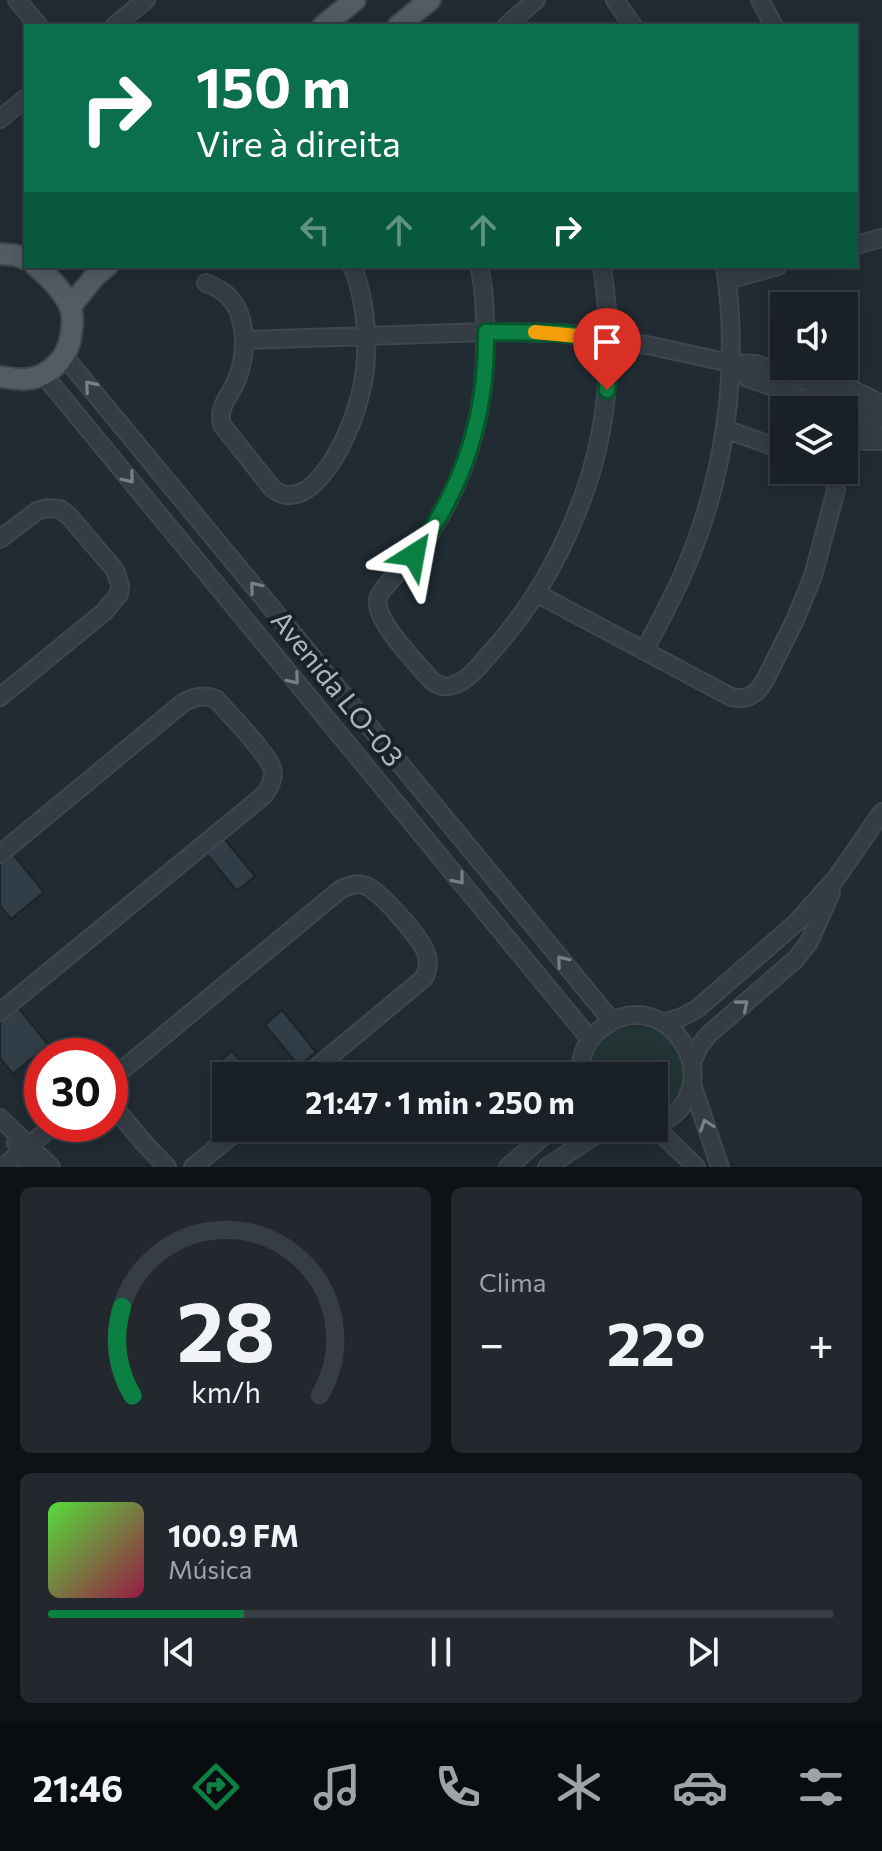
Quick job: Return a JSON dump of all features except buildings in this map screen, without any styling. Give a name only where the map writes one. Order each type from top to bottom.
[{"type":"main road","points":[[325,24],[355,0]]},
{"type":"main road","points":[[400,24],[430,0]]},
{"type":"main road","points":[[0,254],[24,258]]},
{"type":"main road","points":[[0,377],[30,379],[43,374],[61,361],[70,342],[73,317],[70,307],[38,268]]},
{"type":"main road","points":[[70,307],[105,268]]},
{"type":"street","points":[[17,0],[37,24]]},
{"type":"street","points":[[116,24],[146,0]]},
{"type":"street","points":[[508,24],[536,0]]},
{"type":"street","points":[[615,0],[632,24]]},
{"type":"street","points":[[760,0],[773,24]]},
{"type":"street","points":[[0,119],[24,100]]},
{"type":"street","points":[[858,244],[882,238]]},
{"type":"street","points":[[206,283],[230,298],[239,314],[244,340],[240,371],[222,408],[221,422],[273,488],[285,495],[295,496],[308,489],[334,457],[350,426],[363,381],[366,336],[353,268]]},
{"type":"street","points":[[479,268],[486,367],[480,414],[469,453],[427,538],[380,593],[378,607],[387,626],[431,680],[449,686],[475,670],[508,632],[536,593],[579,508],[595,458],[607,390],[608,339],[602,268]]},
{"type":"street","points":[[645,650],[686,568],[714,482],[725,429],[730,363],[726,273],[763,268]]},
{"type":"street","points":[[244,340],[486,332],[561,333],[770,369]]},
{"type":"street","name":"Avenida LO-03","points":[[64,356],[612,1021]]},
{"type":"street","points":[[730,363],[748,378],[795,396]]},
{"type":"street","name":"Avenida LO-03","points":[[43,374],[590,1039]]},
{"type":"street","points":[[803,380],[843,385],[882,404]]},
{"type":"street","points":[[803,380],[882,419]]},
{"type":"street","points":[[858,426],[882,439]]},
{"type":"street","points":[[725,429],[770,445]]},
{"type":"street","points":[[858,439],[882,439]]},
{"type":"street","points":[[536,593],[731,697],[744,698],[755,694],[795,620],[819,557],[835,484]]},
{"type":"street","points":[[0,539],[37,511],[60,509],[115,570],[120,585],[119,594],[104,612],[0,697]]},
{"type":"street","points":[[0,854],[184,702],[194,697],[216,699],[272,767],[272,780],[263,796],[0,1012]]},
{"type":"street","points":[[663,1023],[697,1009],[797,922],[837,877],[882,812]]},
{"type":"street","points":[[692,1062],[709,1034],[796,959],[809,942],[837,877]]},
{"type":"street","points":[[128,1065],[341,889],[350,885],[366,885],[394,910],[422,945],[427,956],[427,970],[424,978],[323,1062]]},
{"type":"street","points":[[581,1062],[590,1039],[612,1021],[636,1016],[650,1017],[663,1023],[681,1038],[689,1051],[692,1084],[720,1167]]},
{"type":"street","points":[[668,1119],[686,1100],[692,1084]]},
{"type":"street","points":[[4,1123],[24,1149],[51,1167]]},
{"type":"street","points":[[128,1124],[167,1167]]},
{"type":"street","points":[[668,1140],[696,1167]]},
{"type":"street","points":[[3,1167],[33,1142]]},
{"type":"street","points":[[193,1167],[224,1142]]},
{"type":"street","points":[[508,1167],[537,1142]]},
{"type":"street","points":[[547,1167],[584,1142]]},
{"type":"street","points":[[24,1149],[30,1167]]},
{"type":"shaded area","points":[[634,1026],[658,1032],[676,1047],[682,1057],[685,1080],[679,1098],[668,1109],[668,1062],[590,1062],[601,1042],[624,1028]]},
{"type":"slow traffic","points":[[535,332],[608,339],[608,349]]},
{"type":"route","points":[[414,555],[441,514],[469,453],[483,393],[486,332],[561,333],[608,339],[607,390]]}]
